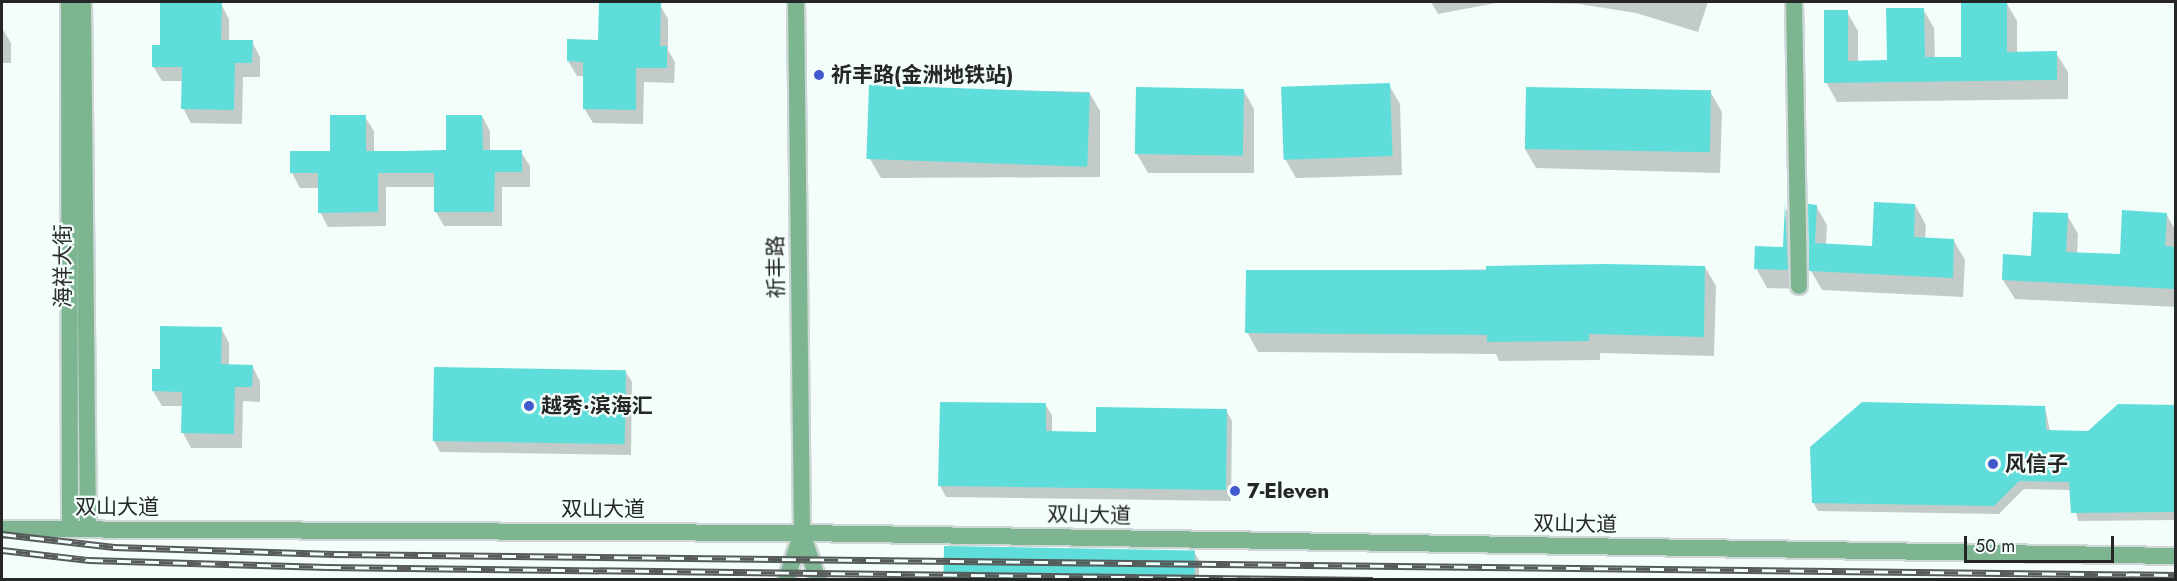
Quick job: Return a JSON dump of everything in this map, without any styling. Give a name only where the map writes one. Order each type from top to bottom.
[{"type":"street","name":"海祥大街","points":[[69,2],[70,529]]},
{"type":"street","name":"海祥大街","points":[[83,2],[88,529]]},
{"type":"street","name":"祈丰路","points":[[795,2],[802,533]]},
{"type":"street","points":[[1794,2],[1799,286]]},
{"type":"street","name":"双山大道","points":[[2,529],[802,533],[2175,556]]},
{"type":"street","points":[[786,579],[802,533]]},
{"type":"street","points":[[802,533],[818,579]]},
{"type":"building","points":[[160,2],[222,2],[221,40],[253,40],[252,63],[235,63],[234,110],[181,109],[182,67],[152,67],[152,45],[160,45]]},
{"type":"building","points":[[599,2],[661,3],[660,46],[667,46],[667,68],[636,68],[636,110],[583,109],[583,62],[567,61],[567,39],[598,40]]},
{"type":"building","points":[[1961,2],[2007,2],[2007,52],[2057,51],[2057,80],[1824,83],[1824,10],[1848,10],[1848,61],[1887,60],[1886,8],[1924,8],[1925,57],[1961,57]]},
{"type":"building","points":[[1390,83],[1393,156],[1284,160],[1281,87]]},
{"type":"building","points":[[869,85],[1090,93],[1087,167],[866,159]]},
{"type":"building","points":[[1136,87],[1244,89],[1243,156],[1135,154]]},
{"type":"building","points":[[1526,87],[1711,90],[1710,152],[1525,149]]},
{"type":"building","points":[[330,115],[366,115],[366,151],[406,151],[446,150],[446,115],[482,115],[483,150],[522,150],[522,172],[495,172],[494,212],[434,212],[434,173],[378,173],[378,212],[318,213],[318,173],[290,173],[290,151],[330,151]]},
{"type":"building","points":[[1874,202],[1915,204],[1914,237],[1954,239],[1953,278],[1809,271],[1808,204],[1817,205],[1815,243],[1872,246]]},
{"type":"building","points":[[1785,203],[1788,270],[1754,269],[1755,246],[1783,247]]},
{"type":"building","points":[[2122,210],[2167,213],[2165,246],[2175,247],[2175,289],[2002,280],[2003,254],[2031,256],[2033,212],[2068,213],[2066,252],[2120,254]]},
{"type":"building","points":[[1606,264],[1705,266],[1704,337],[1589,334],[1589,341],[1487,342],[1487,335],[1245,333],[1246,270],[1486,270],[1486,266]]},
{"type":"building","points":[[160,326],[222,327],[221,364],[253,365],[252,387],[235,387],[234,434],[181,433],[182,392],[152,391],[152,369],[160,369]]},
{"type":"building","name":"越秀·滨海汇","points":[[434,367],[626,370],[625,444],[433,441]]},
{"type":"building","points":[[940,402],[1046,403],[1046,431],[1096,432],[1096,407],[1227,409],[1226,490],[938,486]]},
{"type":"building","name":"风信子","points":[[1862,402],[2045,406],[2046,430],[2088,431],[2118,404],[2175,405],[2175,512],[2071,513],[2069,482],[2019,481],[1994,506],[1812,503],[1810,447]]},
{"type":"building","points":[[944,546],[1195,550],[1194,580],[943,579]]},
{"type":"railway","points":[[2,534],[114,547],[334,554],[2176,575]]},
{"type":"railway","points":[[2,550],[89,560],[327,567],[1373,580]]},
{"type":"place","name":"祈丰路(金洲地铁站)","points":[[819,75]]},
{"type":"place","name":"越秀·滨海汇","points":[[529,406]]},
{"type":"place","name":"风信子","points":[[1993,464]]},
{"type":"place","name":"7-Eleven","points":[[1235,491]]}]
